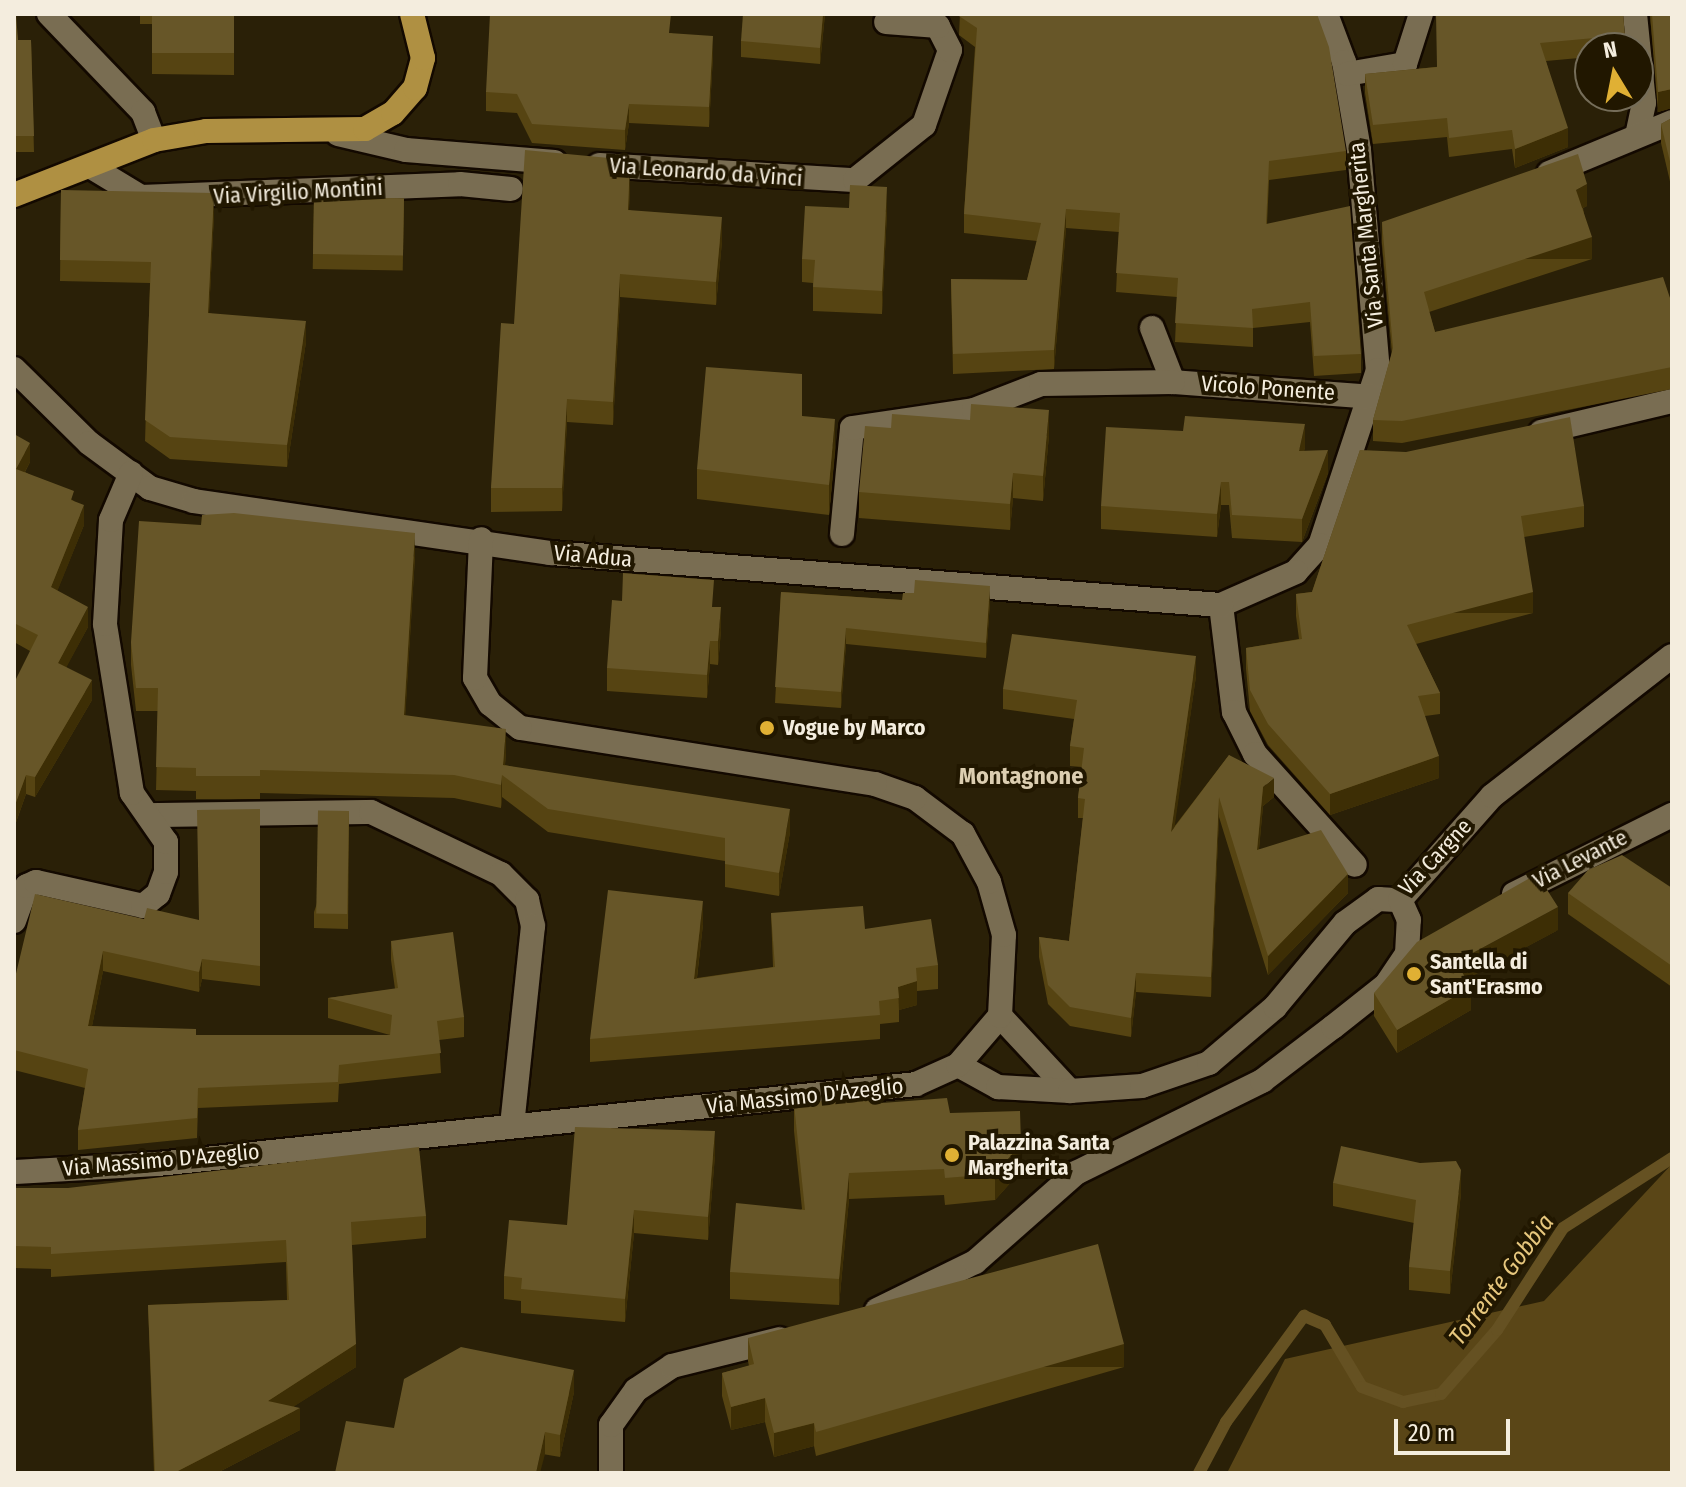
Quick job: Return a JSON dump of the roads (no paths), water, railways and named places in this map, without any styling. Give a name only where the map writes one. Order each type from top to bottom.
[{"type":"main road","name":"Via Leonardo da Vinci","points":[[154,140],[235,130],[336,133],[393,113],[415,88],[423,58],[412,14]]},
{"type":"main road","points":[[14,195],[93,168],[154,140]]},
{"type":"street","points":[[49,14],[143,112],[154,140]]},
{"type":"street","name":"Via Santa Margherita","points":[[1221,605],[1296,572],[1320,545],[1371,397],[1379,350],[1347,74],[1326,14]]},
{"type":"street","points":[[1347,74],[1405,64],[1421,14]]},
{"type":"street","points":[[1635,14],[1644,103],[1638,132]]},
{"type":"street","name":"Via Leonardo da Vinci","points":[[336,133],[406,150],[855,180],[924,125],[950,50],[938,26],[886,22]]},
{"type":"street","points":[[1524,183],[1638,132],[1672,122]]},
{"type":"street","name":"Via Virgilio Montini","points":[[93,168],[141,197],[460,184],[511,189]]},
{"type":"street","points":[[1365,233],[1395,225]]},
{"type":"street","name":"Vicolo Ponente","points":[[1152,328],[1173,382],[1371,397]]},
{"type":"street","name":"Via Adua","points":[[14,369],[150,488],[194,501],[481,539],[551,553],[1221,605]]},
{"type":"street","points":[[842,534],[852,428],[974,410],[1041,384],[1173,382]]},
{"type":"street","points":[[1517,437],[1672,401]]},
{"type":"street","points":[[1350,455],[1377,457]]},
{"type":"street","points":[[14,921],[27,886],[36,882],[143,906],[158,894],[166,872],[166,842],[154,815],[132,793],[105,624],[111,520],[131,473]]},
{"type":"street","points":[[481,539],[475,678],[490,704],[520,728],[875,784],[915,798],[963,834],[989,882],[1004,935],[1000,1016],[1070,1091]]},
{"type":"street","points":[[1221,605],[1241,726],[1255,754],[1355,865]]},
{"type":"street","name":"Via Cargne","points":[[958,1065],[998,1087],[1070,1091],[1142,1086],[1209,1063],[1275,1007],[1345,923],[1378,899],[1400,900],[1492,796],[1672,656]]},
{"type":"street","points":[[154,815],[371,812],[501,874],[527,900],[533,926],[512,1125]]},
{"type":"street","name":"Via Levante","points":[[1486,911],[1552,871],[1672,815]]},
{"type":"street","points":[[1400,900],[1409,920],[1407,954]]},
{"type":"street","points":[[848,1319],[975,1262],[1076,1173],[1262,1081],[1386,985],[1407,954],[1434,941]]},
{"type":"street","name":"Via Massimo D'Azeglio","points":[[14,1172],[857,1093],[916,1084],[958,1065],[1000,1016]]},
{"type":"street","points":[[611,1473],[611,1425],[636,1390],[672,1366],[808,1331]]},
{"type":"waterway","name":"Torrente Gobbia","points":[[1199,1473],[1226,1422],[1304,1316],[1325,1325],[1362,1387],[1403,1402],[1441,1394],[1497,1330],[1563,1228],[1672,1158]]},
{"type":"place","name":"Vogue by Marco","points":[[767,728]]},
{"type":"place","name":"Santella di Sant'Erasmo","points":[[1414,974]]},
{"type":"place","name":"Palazzina Santa Margherita","points":[[952,1155]]},
{"type":"district","name":"Montagnone","points":[[1021,777]]}]
